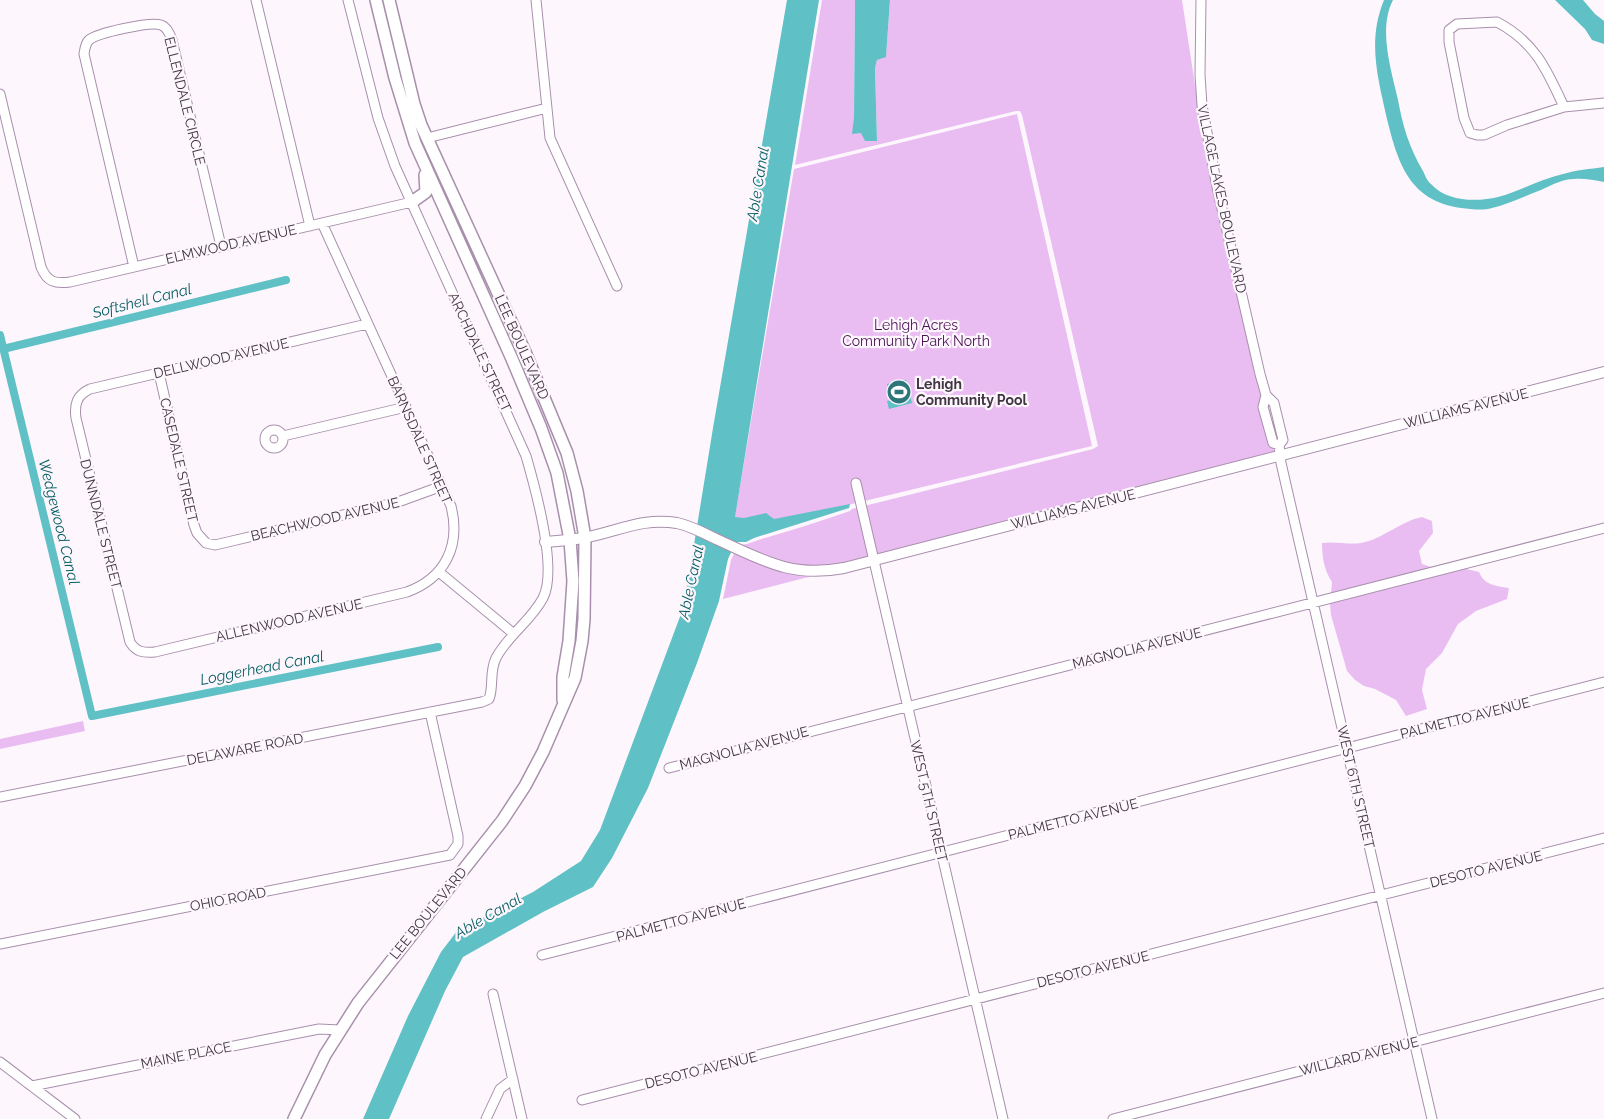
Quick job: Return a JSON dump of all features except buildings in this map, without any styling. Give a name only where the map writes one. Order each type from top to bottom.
[{"type":"main road","name":"LEE BOULEVARD","points":[[376,0],[395,78],[415,143],[512,359],[552,457],[562,493],[570,540],[573,581],[569,641],[563,676],[563,707]]},
{"type":"main road","name":"LEE BOULEVARD","points":[[294,1119],[312,1080],[340,1030],[378,975],[480,849],[512,806],[535,768],[575,678],[584,619],[585,538],[577,491],[567,453],[526,352],[426,138],[414,104],[387,2]]},
{"type":"main road","points":[[415,143],[426,138]]},
{"type":"main road","points":[[412,202],[427,190],[424,166]]},
{"type":"main road","points":[[412,202],[428,201],[443,206]]},
{"type":"main road","points":[[456,237],[467,246],[490,294],[499,294]]},
{"type":"street","points":[[256,0],[310,226]]},
{"type":"street","name":"ARCHDALE STREET","points":[[348,0],[378,118],[395,166],[526,456],[535,485],[545,542],[547,581],[544,596],[501,650],[493,666],[489,699]]},
{"type":"street","points":[[536,0],[550,138],[618,286]]},
{"type":"street","name":"VILLAGE LAKES BOULEVARD","points":[[1201,0],[1200,75],[1202,105],[1218,187],[1266,394],[1263,406],[1273,442],[1280,450]]},
{"type":"street","points":[[1564,107],[1535,52],[1512,30],[1497,22],[1457,24],[1449,30],[1449,42],[1464,118],[1470,133],[1477,136],[1484,135],[1507,124],[1564,107],[1604,103]]},
{"type":"street","name":"ELLENDALE CIRCLE","points":[[134,267],[84,54],[85,46],[90,40],[131,27],[152,23],[162,25],[169,32],[222,246]]},
{"type":"street","name":"ELMWOOD AVENUE","points":[[0,94],[41,267],[44,276],[50,282],[60,284],[70,282],[412,202]]},
{"type":"street","points":[[426,138],[547,108]]},
{"type":"street","name":"BARNSDALE STREET","points":[[322,223],[451,506],[455,527],[452,544],[445,563],[439,572]]},
{"type":"street","name":"DELLWOOD AVENUE","points":[[78,398],[83,392],[90,389],[367,324]]},
{"type":"street","name":"WILLIAMS AVENUE","points":[[545,542],[585,538],[651,521],[670,522],[689,526],[774,565],[803,571],[826,571],[874,560],[1280,450],[1604,372]]},
{"type":"street","name":"CASEDALE STREET","points":[[159,373],[194,525],[197,533],[206,543]]},
{"type":"street","name":"DUNNDALE STREET","points":[[78,398],[75,409],[76,418],[130,642],[135,650]]},
{"type":"street","points":[[283,436],[406,407]]},
{"type":"street","name":"WEST 6TH STREET","points":[[1280,450],[1281,463],[1432,1119]]},
{"type":"street","name":"WEST 5TH STREET","points":[[856,483],[1002,1119]]},
{"type":"street","name":"BEACHWOOD AVENUE","points":[[206,543],[215,545],[398,502],[442,486]]},
{"type":"street","name":"MAGNOLIA AVENUE","points":[[669,768],[1604,528]]},
{"type":"street","points":[[439,572],[514,634]]},
{"type":"street","name":"ALLENWOOD AVENUE","points":[[135,650],[144,653],[154,652],[376,600],[416,588],[439,572]]},
{"type":"street","name":"PALMETTO AVENUE","points":[[542,955],[1604,682]]},
{"type":"street","name":"DELAWARE ROAD","points":[[0,797],[482,702],[489,699]]},
{"type":"street","name":"OHIO ROAD","points":[[0,944],[450,855],[458,844],[458,836],[430,712]]},
{"type":"street","name":"DESOTO AVENUE","points":[[582,1100],[1604,838]]},
{"type":"street","name":"WILLARD AVENUE","points":[[1113,1119],[1604,993]]},
{"type":"street","points":[[493,994],[522,1119]]},
{"type":"street","name":"MAINE PLACE","points":[[32,1086],[319,1029],[340,1030]]},
{"type":"street","points":[[0,1062],[75,1119]]},
{"type":"street","points":[[486,1119],[500,1089],[513,1080]]},
{"type":"green space","points":[[822,0],[855,0],[853,133],[862,133],[866,141],[877,141],[875,68],[877,60],[886,56],[890,0],[1182,0],[1195,85],[1279,452],[826,567],[785,564],[739,545],[807,525],[852,509],[1093,449],[1098,446],[1020,111],[795,165]]},
{"type":"green space","name":"Lehigh Acres Community Park North","points":[[1017,114],[1092,446],[732,533],[794,169]]},
{"type":"green space","points":[[1422,517],[1432,521],[1433,533],[1419,551],[1422,564],[1434,568],[1458,567],[1479,572],[1487,582],[1509,588],[1507,599],[1476,611],[1458,624],[1442,653],[1426,669],[1422,690],[1427,709],[1406,716],[1396,700],[1375,689],[1364,686],[1347,671],[1331,615],[1332,582],[1324,563],[1322,543],[1351,544],[1369,541],[1407,522]]},
{"type":"green space","points":[[735,552],[816,575],[723,599],[731,560]]},
{"type":"green space","points":[[83,721],[85,731],[0,749],[0,739]]},
{"type":"water","name":"Able Canal","points":[[787,0],[819,0],[735,517],[744,518],[766,513],[774,519],[850,504],[849,508],[746,542],[736,542],[728,559],[719,601],[697,663],[648,788],[612,858],[593,887],[543,912],[463,957],[445,991],[389,1119],[363,1119],[408,1016],[441,952],[457,931],[533,892],[581,861],[600,830],[684,606]]},
{"type":"water","points":[[855,0],[890,0],[886,57],[877,60],[875,68],[877,141],[865,141],[861,133],[852,134],[854,117]]},
{"type":"water","points":[[1384,0],[1393,0],[1386,24],[1387,49],[1404,128],[1426,178],[1438,190],[1463,199],[1490,199],[1555,176],[1604,167],[1604,182],[1581,179],[1565,180],[1504,204],[1480,210],[1444,204],[1418,189],[1409,178],[1396,151],[1378,74],[1375,45],[1376,30]]},
{"type":"water","points":[[1555,0],[1583,0],[1604,21],[1604,44],[1592,40],[1585,29]]},
{"type":"water","name":"Lehigh Community Pool","points":[[906,380],[912,403],[889,409],[887,401],[891,400],[887,384]]},
{"type":"waterway","name":"Softshell Canal","points":[[3,349],[286,280]]},
{"type":"waterway","name":"Wedgewood Canal","points":[[0,335],[92,716],[438,647]]},
{"type":"place","name":"Lehigh Community Pool","points":[[899,392]]},
{"type":"water label","name":"Loggerhead Canal","points":[[262,668]]}]
